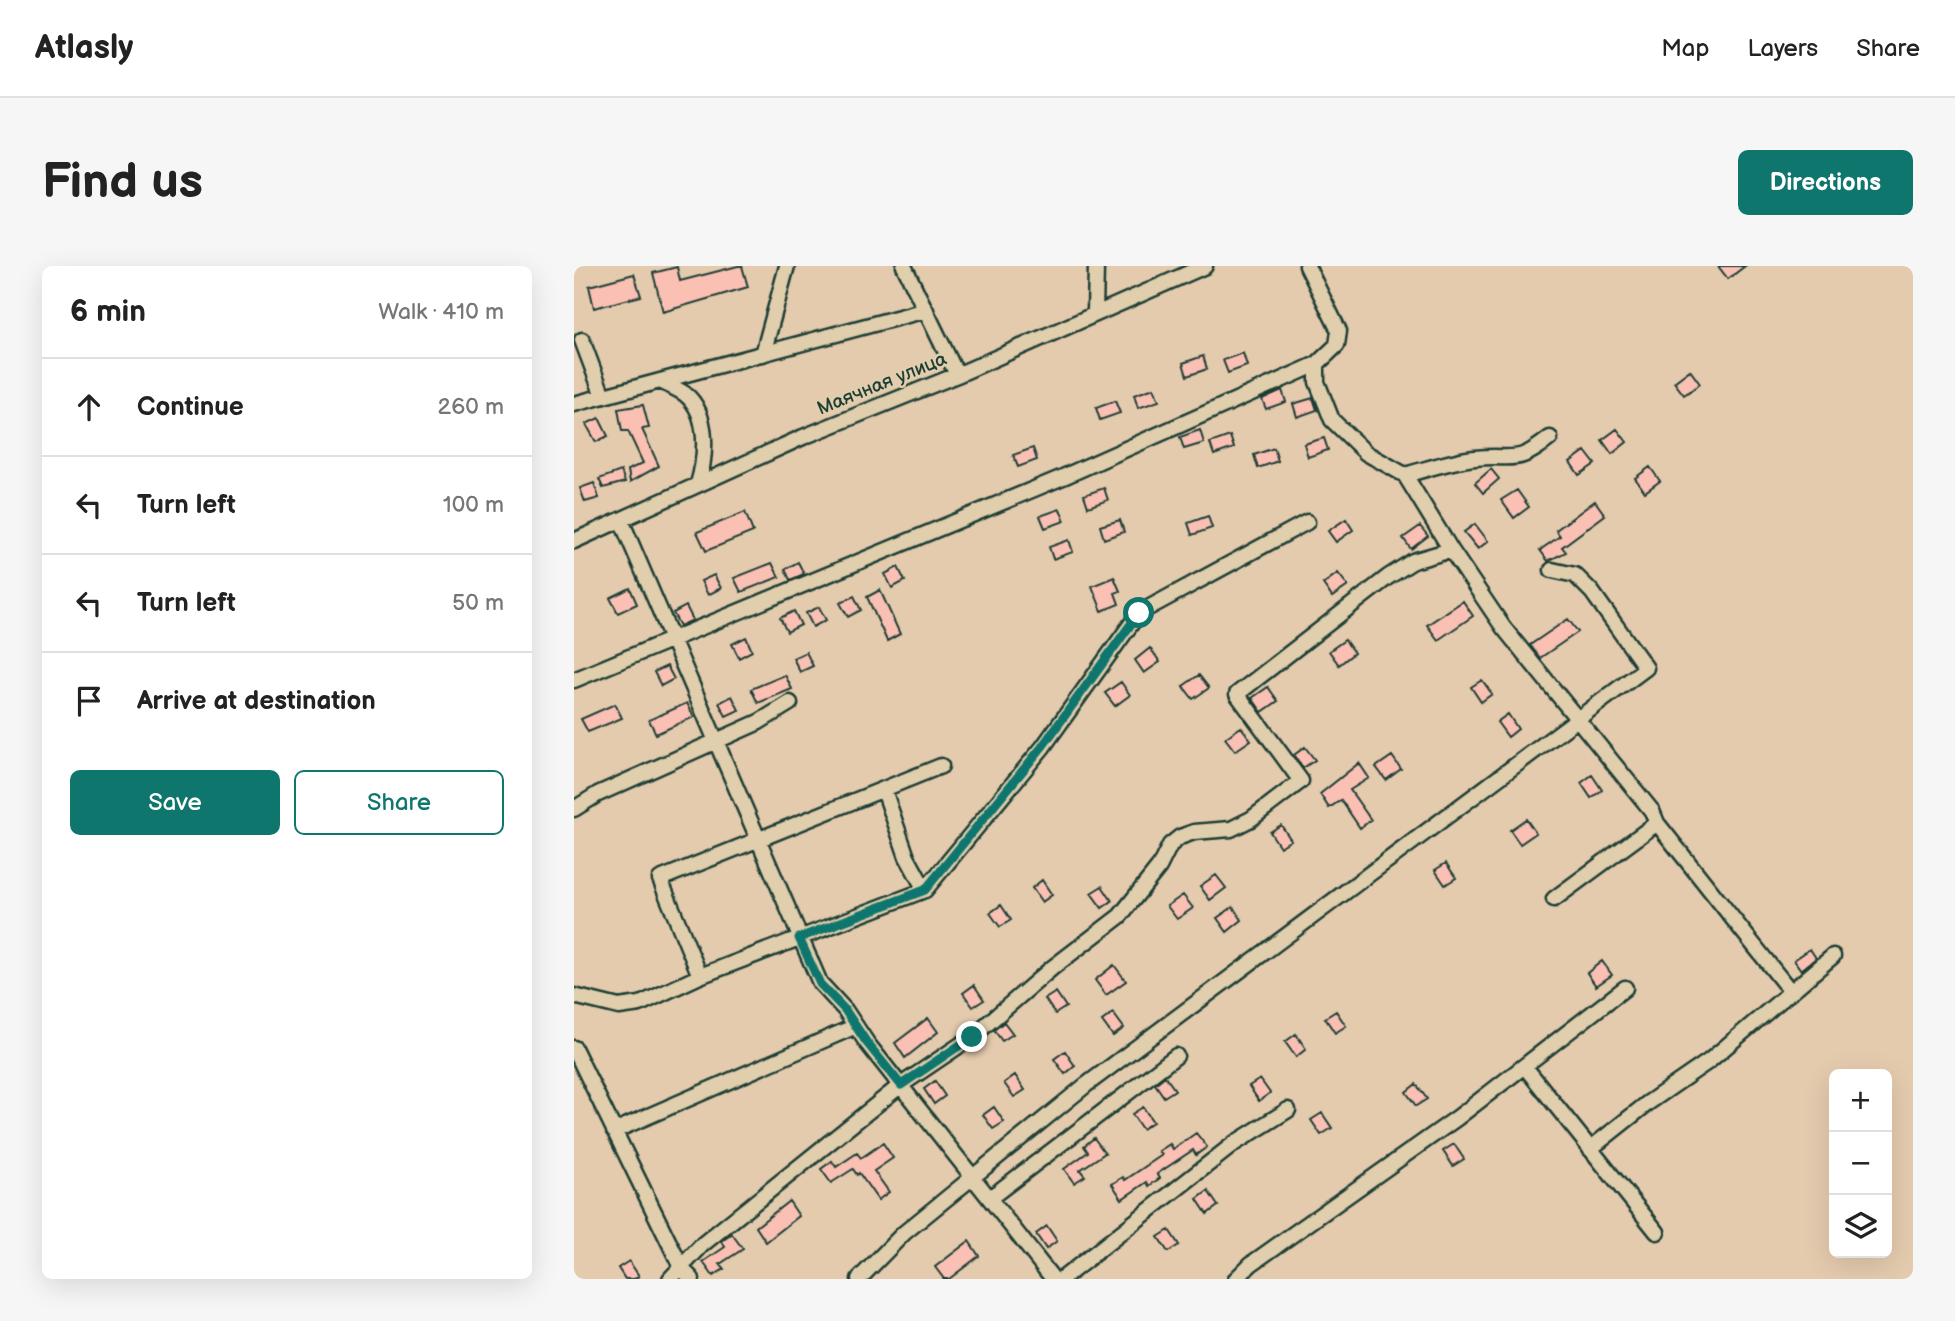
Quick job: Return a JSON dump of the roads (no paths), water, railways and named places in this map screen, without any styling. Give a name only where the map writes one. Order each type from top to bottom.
[{"type":"street","points":[[763,354],[787,266]]},
{"type":"street","points":[[904,266],[957,375]]},
{"type":"street","points":[[1095,313],[1097,266]]},
{"type":"street","name":"Маячная улица","points":[[574,541],[803,437],[957,375],[1205,266]]},
{"type":"street","points":[[574,680],[1063,477],[1317,364],[1337,345],[1339,331],[1307,266]]},
{"type":"street","points":[[574,404],[926,310]]},
{"type":"street","points":[[582,340],[603,396]]},
{"type":"street","points":[[1317,364],[1319,391],[1332,420],[1366,453],[1405,475],[1503,627],[1652,811],[1657,822],[1791,992]]},
{"type":"street","points":[[660,381],[685,393],[697,406],[704,450],[698,484]]},
{"type":"street","points":[[1405,475],[1474,458],[1513,459],[1527,456],[1550,438]]},
{"type":"street","points":[[621,520],[820,984],[856,1026],[1053,1279]]},
{"type":"street","points":[[574,996],[619,1007],[640,1004],[700,976],[925,890],[1042,747],[1139,613],[1307,522]]},
{"type":"street","points":[[670,1279],[687,1274],[703,1244],[901,1085],[972,1037],[1052,968],[1119,916],[1159,867],[1170,845],[1180,837],[1194,832],[1231,829],[1251,819],[1301,781],[1237,694],[1388,577],[1413,561],[1451,550]]},
{"type":"street","points":[[859,1279],[904,1233],[1086,1085],[1647,668],[1592,592],[1575,575],[1552,570]]},
{"type":"street","points":[[574,809],[598,794],[759,722],[790,703]]},
{"type":"street","points":[[700,976],[660,879],[941,766]]},
{"type":"street","points":[[884,790],[907,857],[925,890]]},
{"type":"street","points":[[1554,899],[1657,822]]},
{"type":"street","points":[[1590,1149],[1648,1103],[1709,1061],[1833,956]]},
{"type":"street","points":[[1236,1279],[1251,1264],[1525,1067],[1625,988]]},
{"type":"street","points":[[614,1131],[856,1026]]},
{"type":"street","points":[[574,1048],[687,1274]]},
{"type":"street","points":[[990,1198],[1176,1056]]},
{"type":"street","points":[[1525,1067],[1657,1232]]},
{"type":"street","points":[[1062,1279],[1235,1143],[1288,1110]]}]
